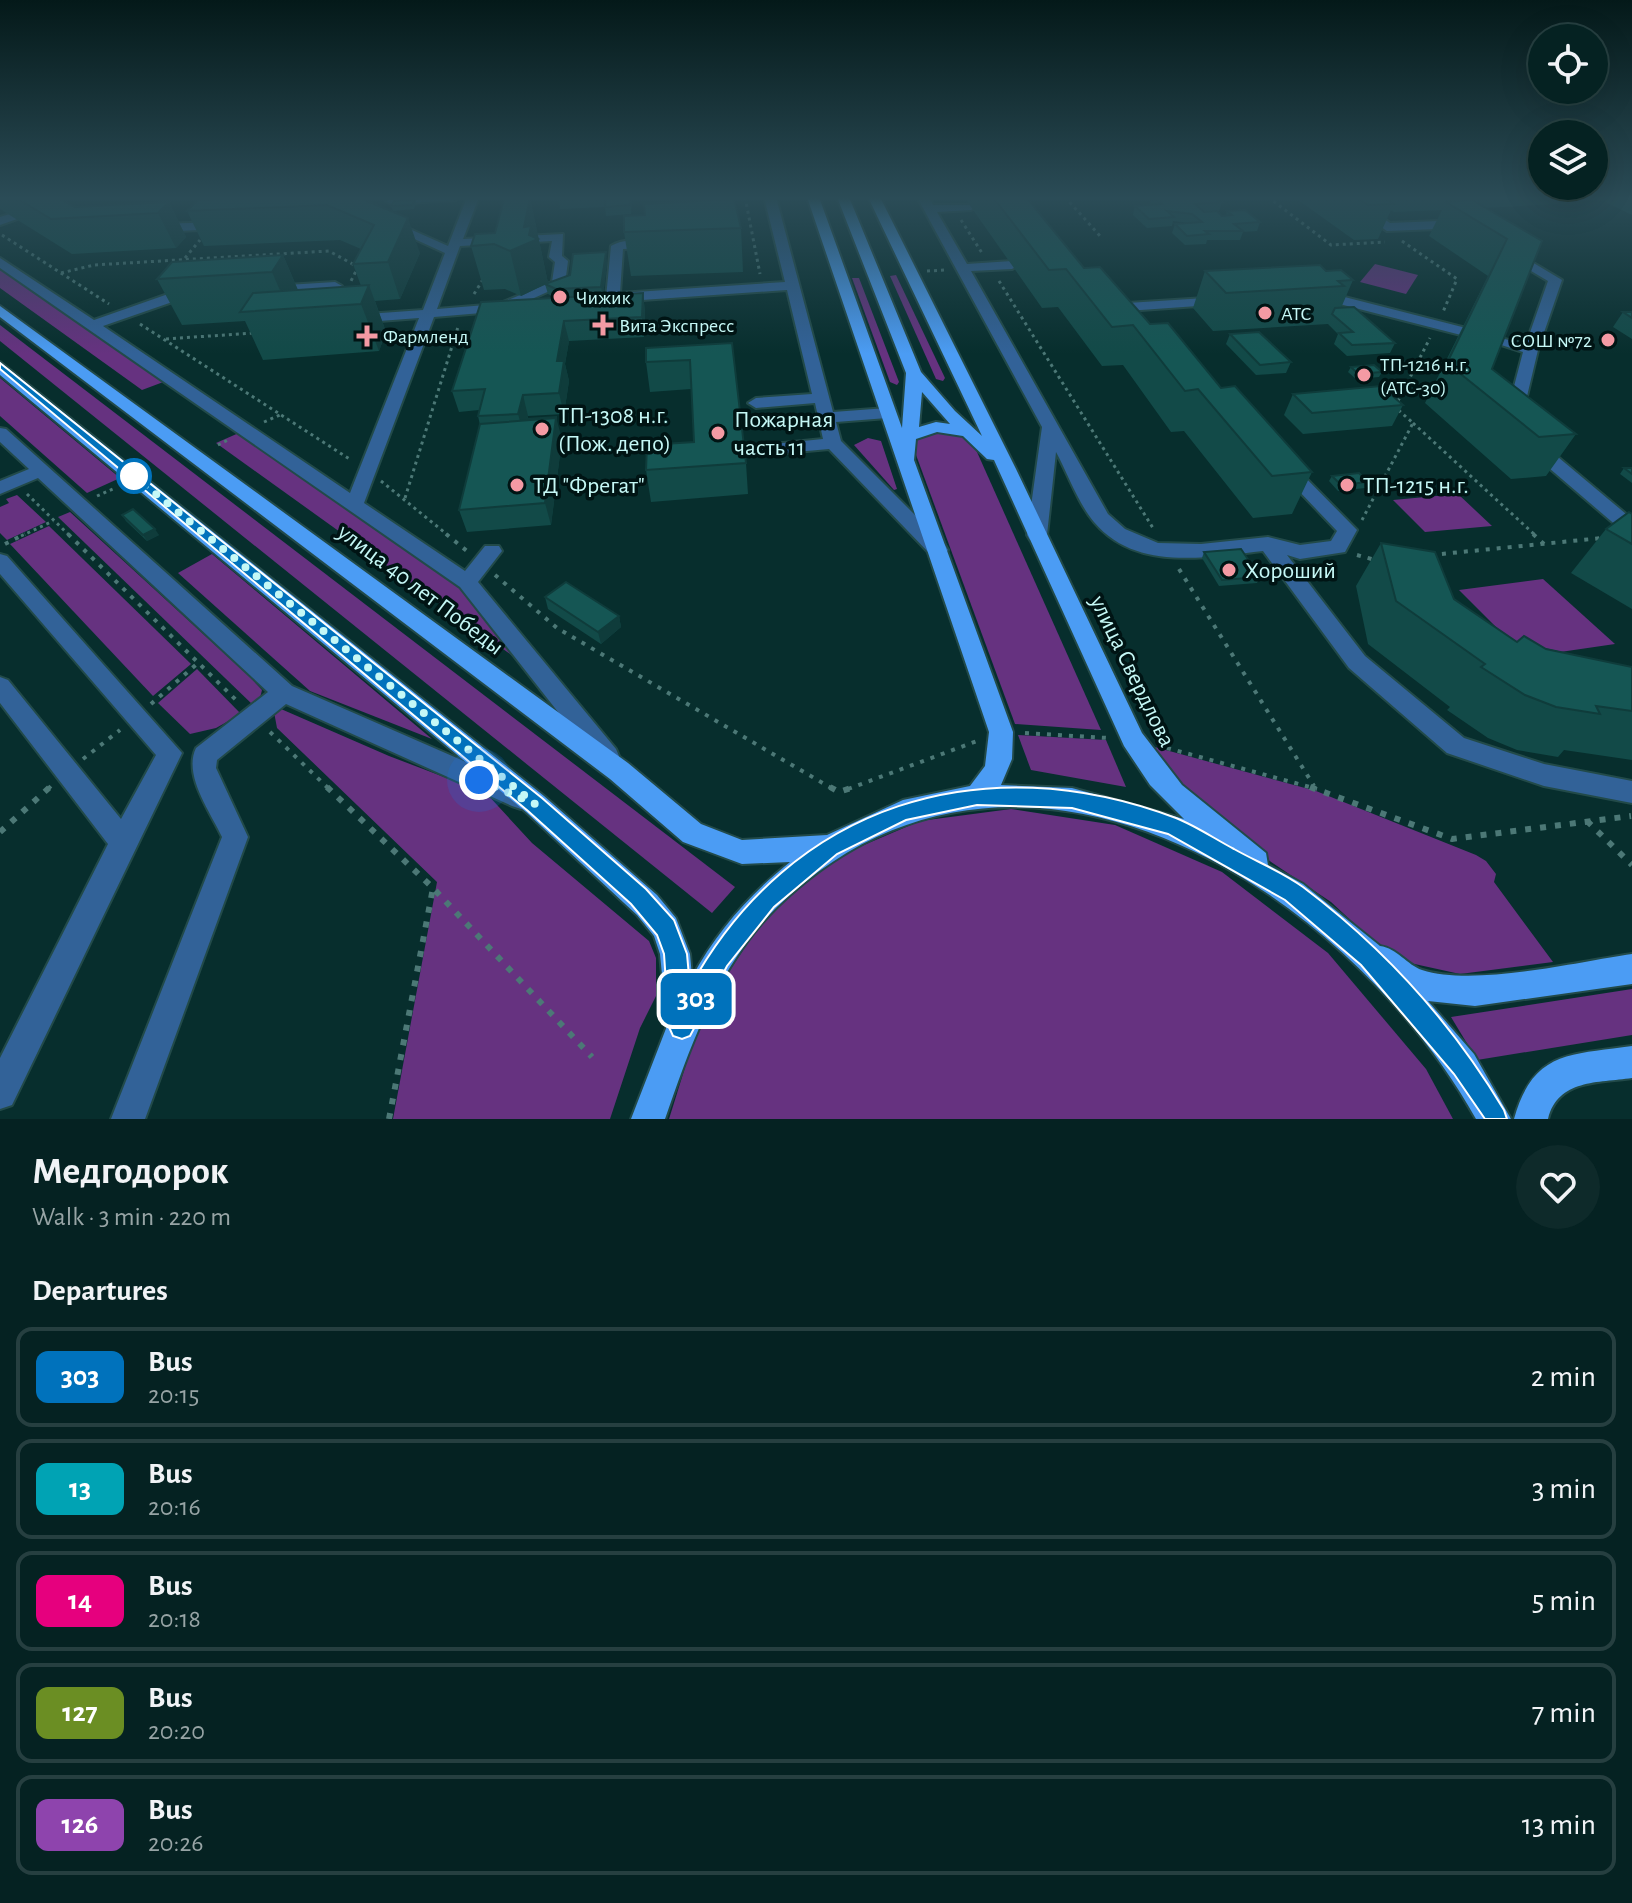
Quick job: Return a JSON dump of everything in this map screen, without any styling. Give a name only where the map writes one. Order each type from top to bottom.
[{"type":"main road","name":"улица Свердлова","points":[[831,249],[906,471],[938,550],[1001,732],[1004,755],[995,778],[977,796]]},
{"type":"main road","name":"улица Свердлова","points":[[864,249],[914,373],[967,432],[1007,469]]},
{"type":"main road","name":"улица Свердлова","points":[[900,249],[1149,767],[1174,797],[1293,893]]},
{"type":"main road","name":"улица 40 лет Победы","points":[[0,310],[619,771],[692,833],[742,852],[829,847]]},
{"type":"main road","points":[[0,367],[535,804],[638,897],[666,928],[679,977],[682,1027]]},
{"type":"main road","name":"улица Свердлова","points":[[906,471],[905,446],[913,419],[914,373]]},
{"type":"main road","points":[[908,436],[936,427],[967,432]]},
{"type":"main road","points":[[648,1119],[682,1027],[719,958],[766,899],[829,847],[903,812],[977,796],[1072,799],[1172,826],[1293,893],[1416,984],[1475,991],[1632,969]]},
{"type":"main road","points":[[1336,927],[1369,956],[1463,1065],[1494,1119]]},
{"type":"main road","points":[[1531,1119],[1534,1096],[1555,1075],[1632,1062]]},
{"type":"street","points":[[354,505],[453,249]]},
{"type":"street","points":[[255,291],[335,286],[317,322],[500,308],[558,284],[562,261],[555,257],[557,249]]},
{"type":"street","points":[[617,249],[613,298],[793,286]]},
{"type":"street","points":[[783,249],[833,443],[938,550]]},
{"type":"street","points":[[953,249],[1101,518],[1116,535],[1143,548],[1169,553],[1268,544],[1300,552],[1338,547],[1347,530],[1271,455]]},
{"type":"street","points":[[1504,249],[1555,280],[1531,350],[1512,427],[1632,529]]},
{"type":"street","points":[[0,262],[467,582],[619,771]]},
{"type":"street","points":[[964,268],[1012,265]]},
{"type":"street","points":[[93,325],[176,296],[208,294]]},
{"type":"street","points":[[1312,296],[1327,295],[1461,331]]},
{"type":"street","points":[[1135,329],[1107,304],[1235,301]]},
{"type":"street","points":[[1496,341],[1531,350]]},
{"type":"street","points":[[756,403],[822,398]]},
{"type":"street","points":[[827,418],[887,413]]},
{"type":"street","points":[[1037,535],[1050,428]]},
{"type":"street","points":[[0,433],[284,693],[535,804]]},
{"type":"street","points":[[763,450],[833,443]]},
{"type":"street","points":[[8,485],[42,470]]},
{"type":"street","points":[[1268,544],[1357,662],[1456,746],[1544,775],[1632,792]]},
{"type":"street","points":[[467,582],[492,551]]},
{"type":"street","points":[[0,561],[170,753],[0,1093]]},
{"type":"street","points":[[0,686],[123,842]]},
{"type":"street","points":[[128,1119],[235,837],[203,768],[205,755],[284,693]]},
{"type":"path","points":[[24,249],[405,498],[463,311],[485,276]]},
{"type":"path","points":[[184,260],[193,249]]},
{"type":"path","points":[[755,249],[763,288]]},
{"type":"path","points":[[980,249],[1315,788]]},
{"type":"path","points":[[61,273],[94,265],[329,251],[358,267],[347,291]]},
{"type":"path","points":[[164,339],[257,333]]},
{"type":"path","points":[[1395,407],[1544,544]]},
{"type":"path","points":[[1347,530],[1361,522],[1413,423]]},
{"type":"path","points":[[8,485],[53,521],[433,888],[592,1057]]},
{"type":"path","points":[[0,546],[53,521]]},
{"type":"path","points":[[1418,556],[1603,538]]},
{"type":"path","points":[[1338,547],[1371,561],[1387,559]]},
{"type":"path","points":[[557,628],[839,792],[1001,732],[1133,739],[1315,788],[1452,839],[1632,815]]},
{"type":"path","points":[[0,832],[67,772]]},
{"type":"path","points":[[1587,821],[1632,865]]},
{"type":"path","points":[[389,1119],[433,888]]},
{"type":"shaded area","points":[[1375,264],[1418,275],[1406,294],[1360,282]]},
{"type":"shaded area","points":[[0,266],[166,381],[142,390],[0,288]]},
{"type":"shaded area","points":[[896,275],[945,378],[943,381],[936,379],[890,276]]},
{"type":"shaded area","points":[[852,278],[859,278],[899,382],[897,385],[890,382]]},
{"type":"shaded area","points":[[0,325],[735,887],[712,913],[0,341]]},
{"type":"shaded area","points":[[0,378],[120,478],[87,493],[0,416]]},
{"type":"shaded area","points":[[241,432],[454,578],[524,664],[216,443]]},
{"type":"shaded area","points":[[929,432],[958,432],[973,443],[1101,730],[1015,724],[912,444]]},
{"type":"shaded area","points":[[868,438],[881,441],[897,489],[894,490],[854,445]]},
{"type":"shaded area","points":[[1458,494],[1492,526],[1425,532],[1393,500]]},
{"type":"shaded area","points":[[17,495],[46,522],[7,540],[0,533],[0,507],[9,503],[6,499]]},
{"type":"shaded area","points":[[70,512],[247,674],[262,690],[260,698],[253,705],[58,517]]},
{"type":"shaded area","points":[[49,526],[191,664],[153,696],[10,544]]},
{"type":"shaded area","points":[[212,554],[432,739],[310,691],[178,573]]},
{"type":"shaded area","points":[[1543,579],[1615,644],[1526,657],[1459,590]]},
{"type":"shaded area","points":[[197,669],[241,714],[216,728],[190,734],[158,703]]},
{"type":"shaded area","points":[[281,709],[389,756],[486,793],[532,843],[649,941],[656,958],[656,996],[640,1028],[610,1119],[393,1119],[437,882],[277,728],[274,712]]},
{"type":"shaded area","points":[[1018,735],[1106,740],[1126,787],[1031,770]]},
{"type":"shaded area","points":[[1151,746],[1316,791],[1476,855],[1486,861],[1496,874],[1494,882],[1553,962],[1460,974],[1410,963],[1370,938],[1331,902],[1207,819]]},
{"type":"shaded area","points":[[1011,809],[1115,825],[1222,872],[1328,953],[1426,1069],[1453,1119],[669,1119],[702,1013],[762,921],[836,857],[920,821]]},
{"type":"shaded area","points":[[1632,989],[1632,1035],[1477,1060],[1451,1017]]},
{"type":"building","points":[[361,249],[394,249],[388,262],[353,264]]},
{"type":"building","points":[[1033,249],[1069,249],[1084,268],[1100,267],[1150,324],[1168,323],[1221,388],[1235,386],[1312,472],[1272,476],[1198,389],[1185,391],[1133,325],[1112,327],[1066,269],[1049,270]]},
{"type":"building","points":[[1502,249],[1539,249],[1492,369],[1576,434],[1539,437],[1447,363]]},
{"type":"building","points":[[606,252],[601,287],[556,289],[545,284],[570,275],[573,254]]},
{"type":"building","points":[[283,255],[272,272],[157,279],[172,262]]},
{"type":"building","points":[[1320,265],[1326,271],[1341,270],[1353,280],[1338,281],[1344,286],[1226,293],[1205,271]]},
{"type":"building","points":[[369,285],[361,304],[240,312],[253,293]]},
{"type":"building","points":[[643,293],[642,317],[564,321],[557,361],[564,361],[559,393],[523,395],[518,414],[478,416],[485,389],[452,391],[481,302]]},
{"type":"building","points":[[1354,307],[1395,343],[1352,345],[1339,333],[1353,332],[1332,314],[1335,308]]},
{"type":"building","points":[[1259,332],[1291,362],[1260,365],[1230,334]]},
{"type":"building","points":[[732,343],[746,463],[646,470],[647,445],[694,442],[690,360],[646,362],[646,348]]},
{"type":"building","points":[[1374,365],[1382,372],[1358,374],[1351,367]]},
{"type":"building","points":[[1381,386],[1403,405],[1312,413],[1293,394]]},
{"type":"building","name":"ТД \"Фрегат\"","points":[[556,418],[545,503],[459,510],[480,424]]},
{"type":"building","points":[[1359,473],[1368,482],[1341,485],[1332,476]]},
{"type":"building","points":[[133,509],[155,529],[143,535],[122,515]]},
{"type":"building","points":[[1629,512],[1632,514],[1632,544],[1606,529]]},
{"type":"building","points":[[1381,543],[1435,552],[1454,599],[1517,642],[1524,636],[1546,649],[1632,667],[1632,711],[1596,706],[1600,714],[1556,707],[1525,695],[1481,667],[1485,664],[1396,601]]},
{"type":"building","name":"Хороший","points":[[1241,549],[1260,577],[1222,580],[1204,552]]},
{"type":"building","points":[[566,582],[619,616],[598,632],[545,597]]},
{"type":"bus line","name":"303","points":[[0,367],[535,804],[647,905],[666,928],[675,954],[682,1027],[719,958],[766,899],[829,847],[903,812],[977,796],[1072,799],[1172,826],[1293,893],[1369,956],[1463,1065],[1494,1119]]},
{"type":"place","name":"Чижик","points":[[560,297]]},
{"type":"place","name":"АТС","points":[[1265,313]]},
{"type":"place","name":"Вита Экспресс","points":[[603,325]]},
{"type":"place","name":"Фармленд","points":[[367,336]]},
{"type":"place","name":"СОШ №72","points":[[1608,340]]},
{"type":"place","name":"ТП-1216 н.г. (АТС-30)","points":[[1364,375]]},
{"type":"place","name":"ТП-1308 н.г. (Пож. депо)","points":[[542,429]]},
{"type":"place","name":"Пожарная часть 11","points":[[718,433]]},
{"type":"place","name":"ТД \"Фрегат\"","points":[[517,485]]},
{"type":"place","name":"ТП-1215 н.г.","points":[[1347,485]]},
{"type":"place","name":"Хороший","points":[[1229,570]]},
{"type":"route","points":[[134,476],[535,804],[479,780]]}]
